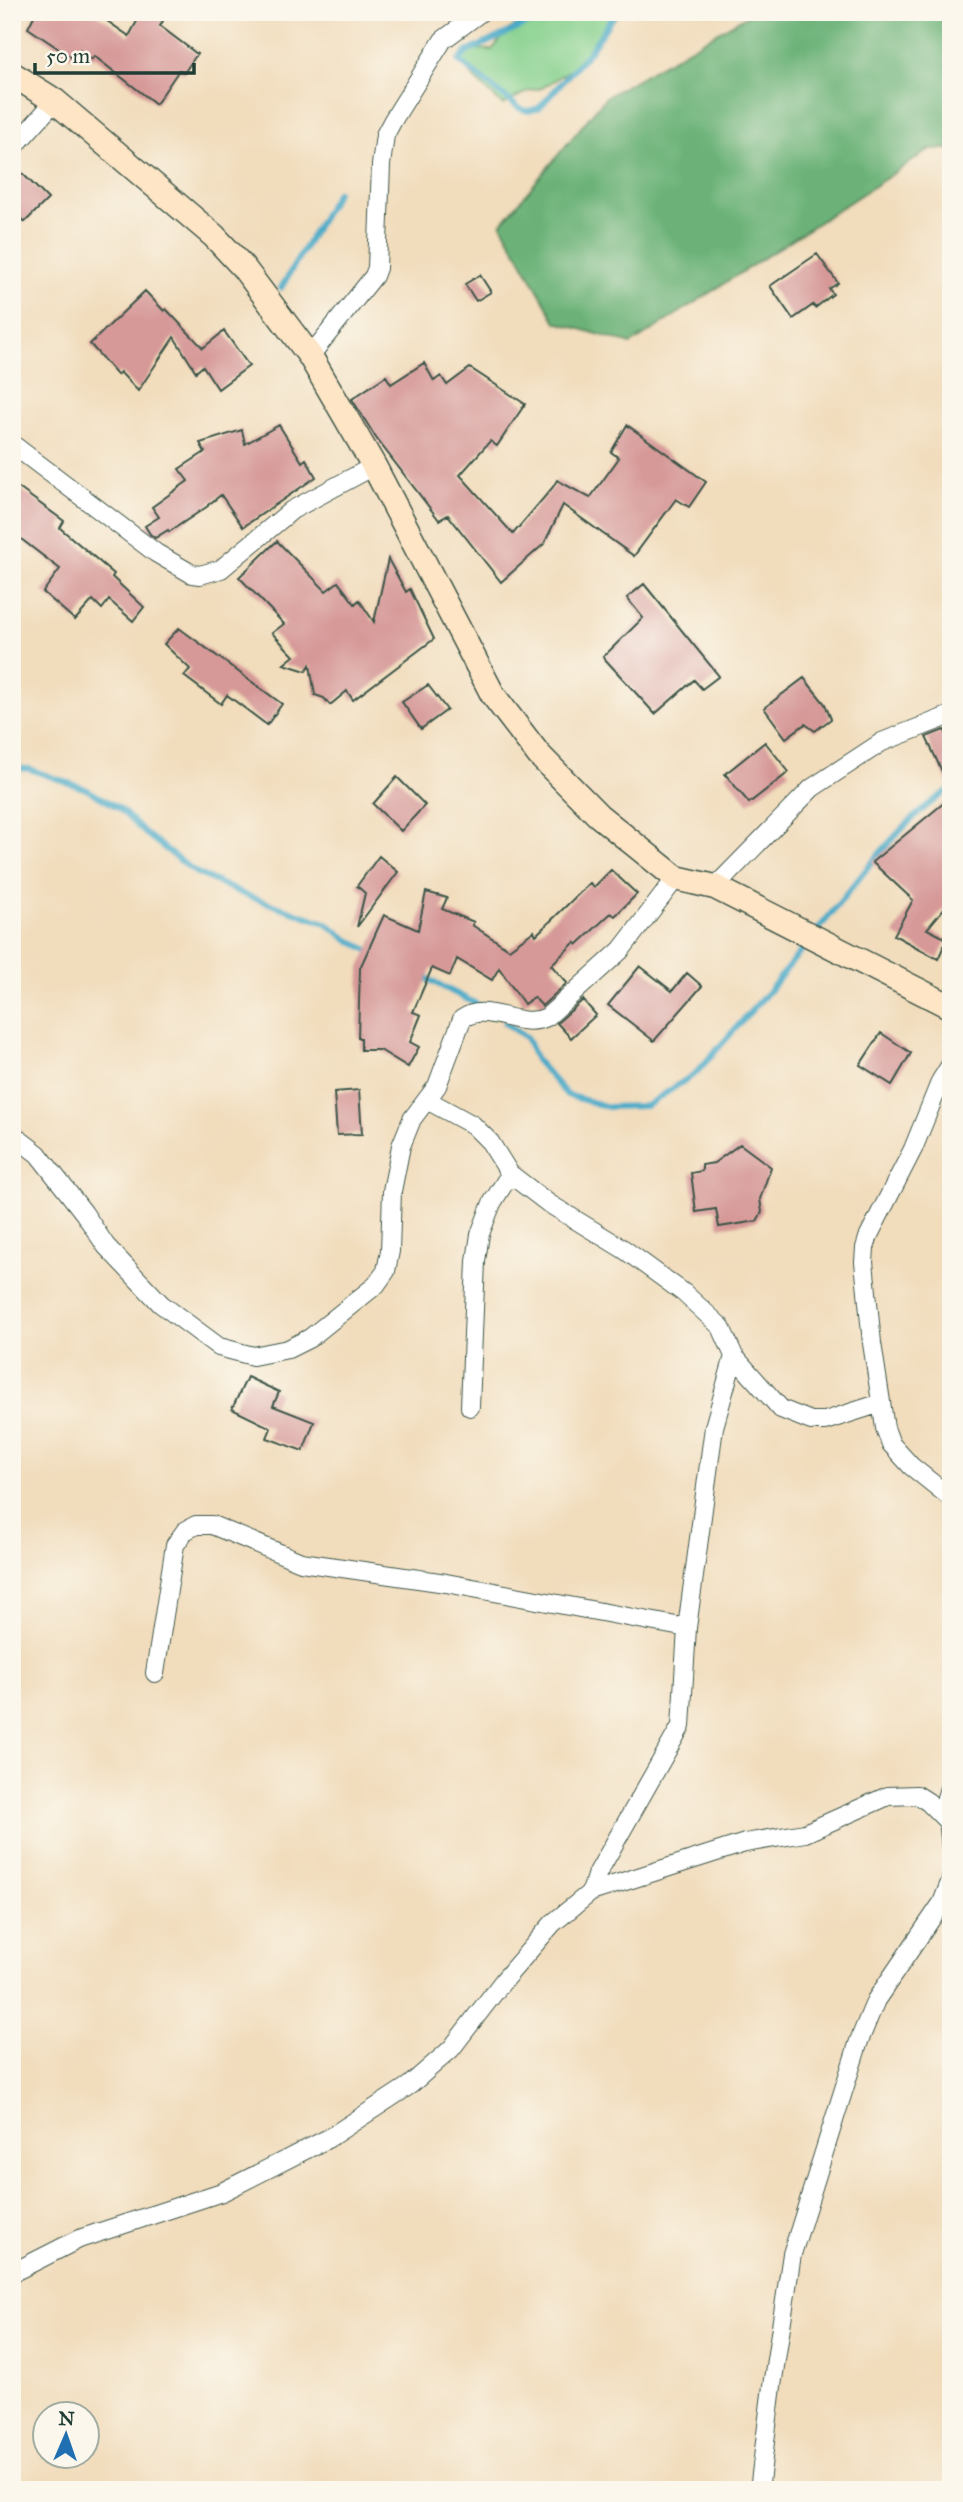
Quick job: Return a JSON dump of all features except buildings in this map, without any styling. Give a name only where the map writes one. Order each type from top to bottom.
[{"type":"street","points":[[310,356],[377,268],[382,149],[393,120],[443,40],[481,12]]},
{"type":"street","points":[[12,74],[55,101],[214,236],[243,267],[310,356],[374,466],[493,695],[539,755],[598,815],[676,878],[715,887],[951,1007]]},
{"type":"street","points":[[12,149],[55,101]]},
{"type":"street","points":[[12,444],[156,553],[192,574],[200,575],[221,569],[292,510],[374,466]]},
{"type":"street","points":[[715,887],[812,788],[881,742],[951,715]]},
{"type":"street","points":[[12,1134],[38,1154],[106,1246],[161,1304],[219,1347],[253,1356],[288,1349],[310,1338],[376,1285],[386,1271],[390,1251],[392,1191],[401,1146],[412,1119],[437,1086],[462,1019],[470,1013],[482,1012],[536,1023],[547,1017],[621,950],[676,878]]},
{"type":"street","points":[[951,1064],[941,1080],[914,1149],[864,1248],[872,1343],[885,1428],[891,1444],[911,1466],[951,1497]]},
{"type":"street","points":[[427,1100],[473,1125],[490,1142],[510,1174],[548,1203],[625,1250],[684,1293],[720,1327],[734,1356],[781,1409],[811,1421],[825,1421],[881,1403]]},
{"type":"street","points":[[470,1407],[476,1261],[480,1234],[492,1203],[510,1174]]},
{"type":"street","points":[[591,1892],[596,1876],[681,1726],[687,1628],[714,1427],[734,1356]]},
{"type":"street","points":[[155,1673],[175,1545],[185,1531],[196,1525],[212,1525],[302,1562],[446,1583],[687,1628]]},
{"type":"street","points":[[951,1782],[946,1798],[951,1850]]},
{"type":"street","points":[[12,2273],[79,2239],[222,2192],[328,2138],[398,2093],[452,2049],[503,1980],[553,1923],[591,1892],[746,1843],[805,1833],[888,1796],[917,1795],[948,1822]]},
{"type":"street","points":[[760,2490],[792,2254],[859,2041],[876,2000],[942,1903],[951,1880]]},
{"type":"green space","points":[[541,12],[621,12],[573,68],[542,88],[528,91],[503,105],[474,78],[460,60],[473,49],[492,50],[508,30]]},
{"type":"green space","points":[[753,12],[951,12],[951,149],[931,149],[631,344],[556,322],[501,224],[606,97]]},
{"type":"waterway","points":[[552,12],[467,52],[459,61],[519,108],[528,111],[539,108],[589,52],[616,12]]},
{"type":"waterway","points":[[281,288],[337,192]]},
{"type":"waterway","points":[[12,768],[29,769],[86,789],[119,808],[146,834],[195,872],[245,895],[326,923],[347,939],[376,954]]},
{"type":"waterway","points":[[817,931],[896,835],[914,817],[951,789]]},
{"type":"waterway","points":[[505,1023],[526,1037],[536,1060],[567,1095],[608,1107],[646,1106],[696,1073],[769,991],[808,942]]},
{"type":"waterway","points":[[420,975],[482,1007]]}]
